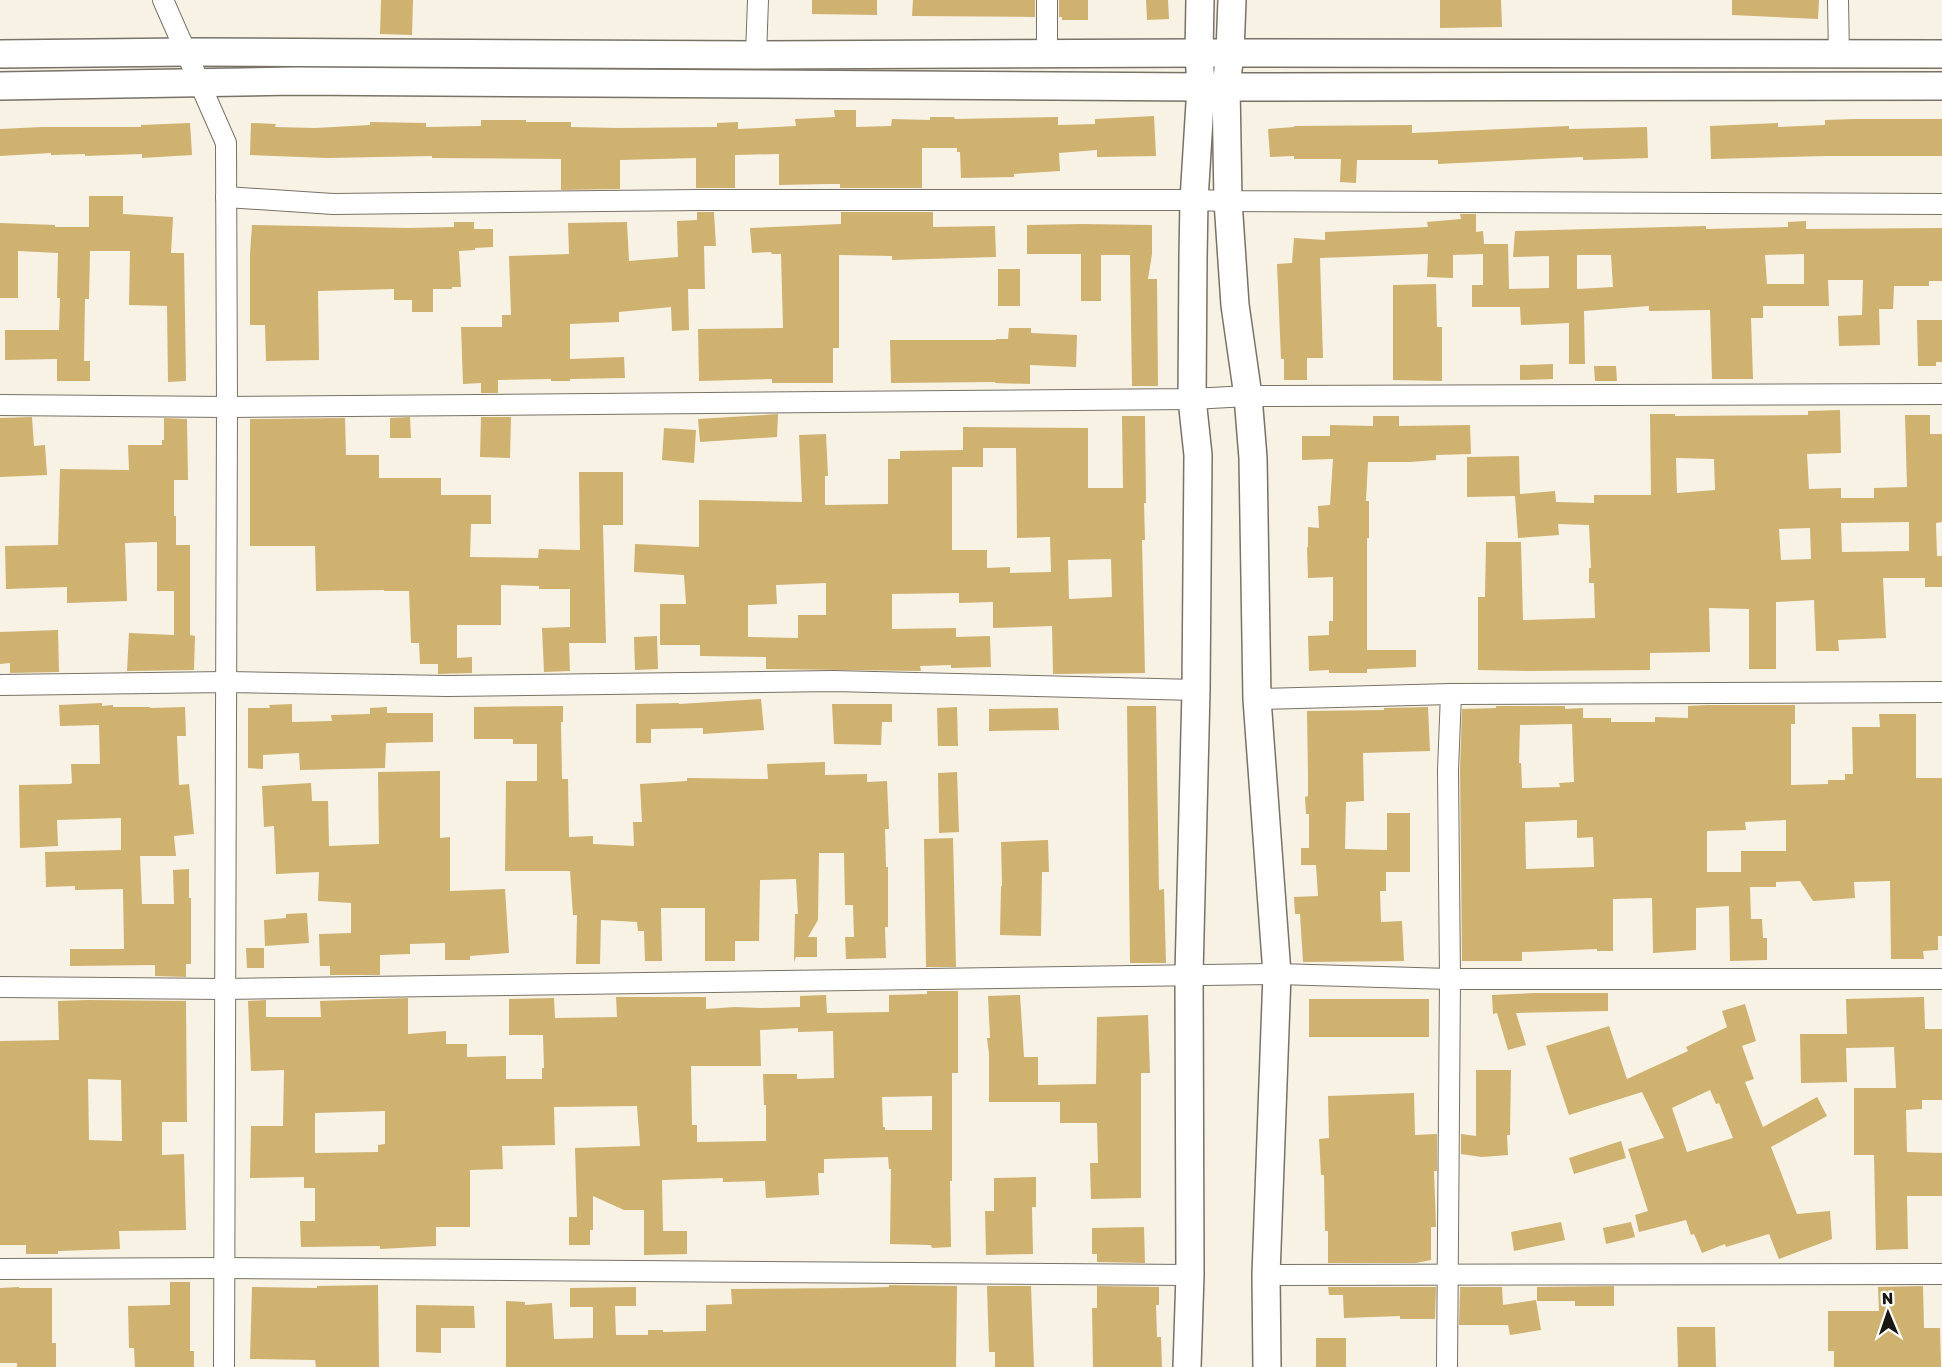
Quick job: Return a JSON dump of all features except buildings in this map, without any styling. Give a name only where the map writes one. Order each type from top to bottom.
[{"type":"street","points":[[163,0],[226,142],[224,1367]]},
{"type":"street","points":[[756,55],[758,0]]},
{"type":"street","points":[[1047,0],[1047,53]]},
{"type":"street","points":[[1200,0],[1199,52],[1213,87],[1228,201],[1235,305],[1248,396],[1253,458],[1257,699],[1277,974],[1266,1275],[1267,1367]]},
{"type":"street","points":[[1187,1367],[1190,1275],[1189,975],[1196,690],[1198,455],[1192,399],[1194,200],[1213,87],[1230,53],[1232,0]]},
{"type":"street","points":[[1838,0],[1839,55]]},
{"type":"street","points":[[0,54],[187,52],[756,55],[1199,52],[1942,54]]},
{"type":"street","points":[[0,86],[295,81],[1213,87],[1942,86]]},
{"type":"street","points":[[226,197],[333,204],[700,200],[1942,204]]},
{"type":"street","points":[[0,405],[227,407],[1192,399],[1248,396],[1942,394]]},
{"type":"street","points":[[0,685],[226,682],[447,686],[833,681],[1196,690]]},
{"type":"street","points":[[1257,699],[1451,694],[1942,692]]},
{"type":"street","points":[[1447,1367],[1450,979],[1448,770],[1451,694]]},
{"type":"street","points":[[0,987],[225,989],[1277,974],[1450,979],[1942,979]]},
{"type":"street","points":[[0,1269],[224,1268],[1190,1275]]},
{"type":"street","points":[[1266,1275],[1942,1274]]}]
